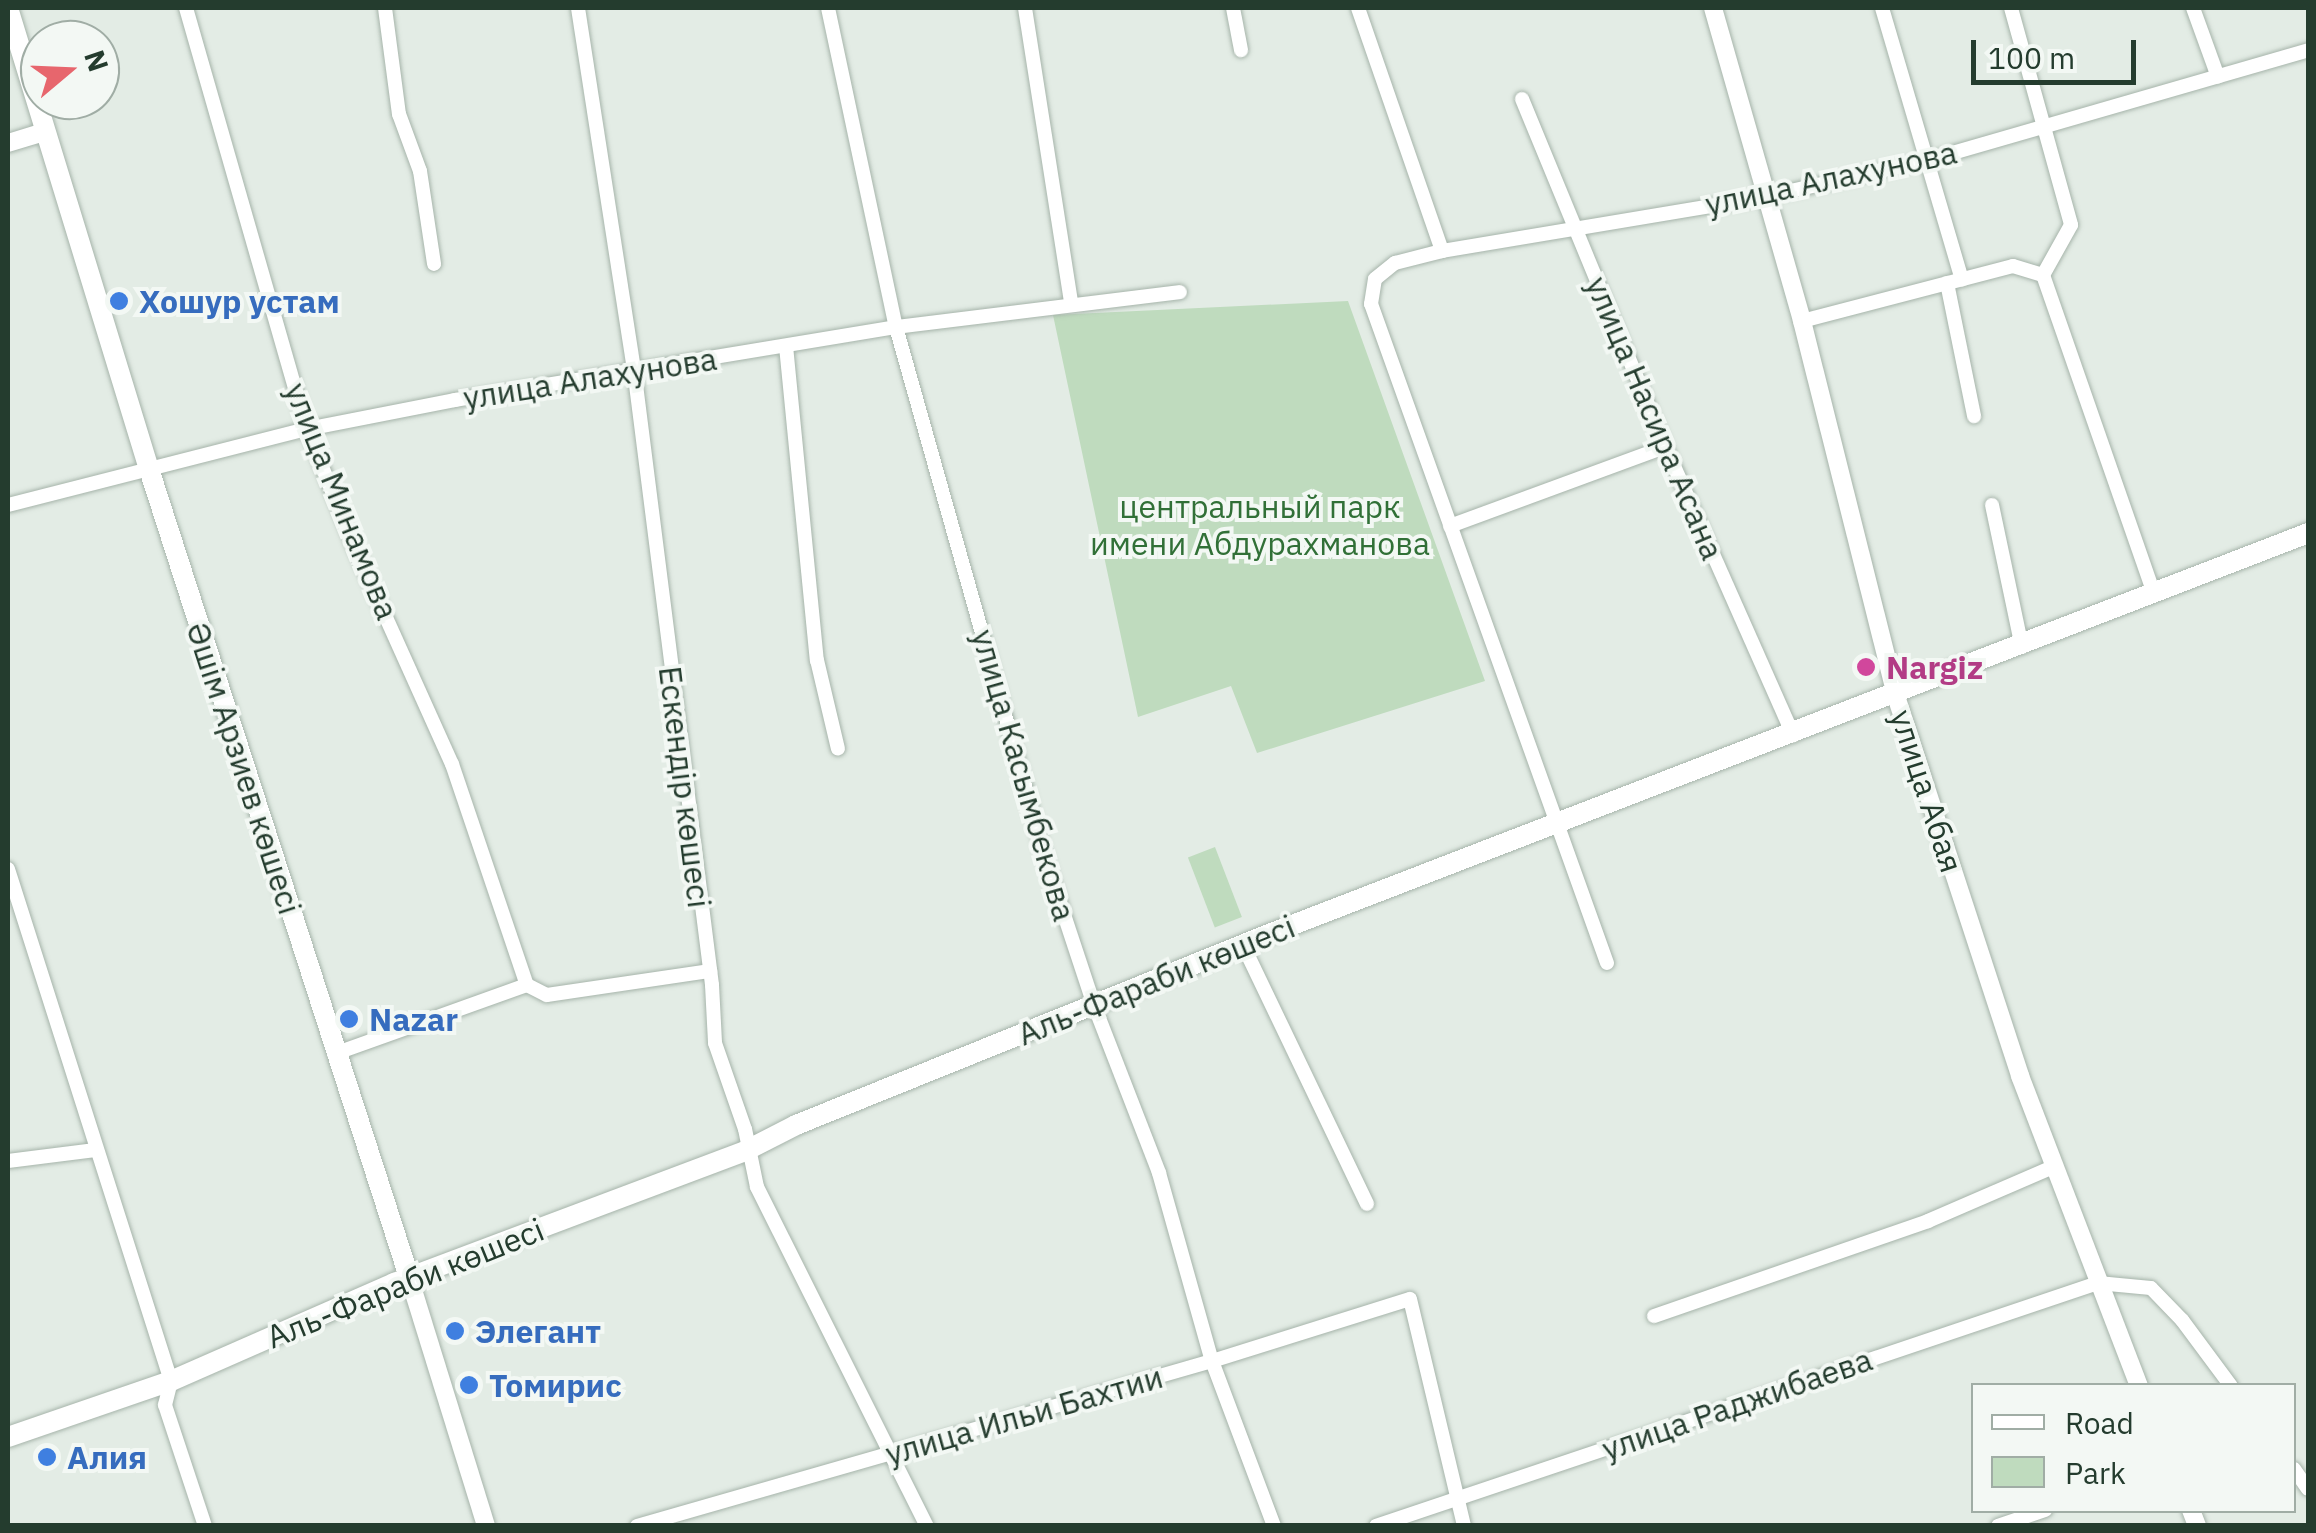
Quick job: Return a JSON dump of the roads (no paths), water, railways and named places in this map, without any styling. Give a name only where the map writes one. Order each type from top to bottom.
[{"type":"main road","name":"Әшім Арзиев көшесі","points":[[8,8],[334,1054],[408,1277]]},
{"type":"main road","name":"Аль-Фараби көшесі","points":[[8,1437],[171,1380],[408,1277],[747,1150],[796,1124],[1243,945],[1896,696],[2308,533]]},
{"type":"street","name":"улица Минамова","points":[[186,8],[306,429],[452,764],[527,985]]},
{"type":"street","points":[[385,8],[399,114],[420,171],[434,264]]},
{"type":"street","name":"Ескендір көшесі","points":[[578,8],[634,369],[710,972],[715,1043],[746,1129],[757,1187],[927,1526]]},
{"type":"street","name":"улица Касымбекова","points":[[828,8],[896,328],[1045,857],[1094,1005],[1158,1173],[1212,1361],[1274,1526]]},
{"type":"street","points":[[1025,8],[1072,304]]},
{"type":"street","points":[[1233,8],[1241,50]]},
{"type":"street","points":[[1358,8],[1442,252]]},
{"type":"street","name":"улица Абая","points":[[1713,8],[1802,320],[1896,696],[2053,1167],[2138,1383]]},
{"type":"street","points":[[1882,8],[1928,160],[1955,281],[1974,416]]},
{"type":"street","points":[[2011,8],[2071,225],[2042,275],[2154,594]]},
{"type":"street","points":[[2193,8],[2218,78]]},
{"type":"street","name":"улица Алахунова","points":[[1450,526],[1371,304],[1375,279],[1394,263],[1764,197],[1928,160],[2308,50]]},
{"type":"street","name":"улица Насира Асана","points":[[1522,99],[1665,447],[1793,735]]},
{"type":"street","points":[[8,142],[45,132]]},
{"type":"street","points":[[1802,320],[2013,266],[2042,275]]},
{"type":"street","name":"улица Алахунова","points":[[8,505],[306,429],[634,369],[896,328],[1180,292]]},
{"type":"street","points":[[786,346],[817,660],[838,749]]},
{"type":"street","points":[[1607,964],[1450,526],[1665,447]]},
{"type":"street","points":[[1992,505],[2022,647]]},
{"type":"street","points":[[8,869],[94,1150],[171,1380],[165,1406],[204,1526]]},
{"type":"street","points":[[1243,945],[1367,1204]]},
{"type":"street","points":[[334,1054],[527,985],[547,995],[710,972]]},
{"type":"street","points":[[8,1161],[94,1150]]},
{"type":"street","points":[[1654,1316],[1928,1220],[2053,1167]]},
{"type":"street","name":"Әшім Арзиев көшесі","points":[[408,1277],[486,1526]]},
{"type":"street","points":[[2098,1283],[2151,1288],[2182,1320],[2229,1383]]},
{"type":"street","name":"улица Раджибаева","points":[[1376,1526],[2098,1283]]},
{"type":"street","name":"улица Ильи Бахтии","points":[[637,1526],[1212,1361],[1410,1299],[1454,1499]]},
{"type":"street","points":[[1454,1499],[1464,1526]]},
{"type":"street","points":[[1998,1526],[2028,1521]]},
{"type":"place","name":"Хошур устам","points":[[119,301]]},
{"type":"place","name":"Nargiz","points":[[1866,667]]},
{"type":"place","name":"Nazar","points":[[349,1019]]},
{"type":"place","name":"Элегант","points":[[455,1331]]},
{"type":"place","name":"Томирис","points":[[469,1385]]},
{"type":"place","name":"Алия","points":[[47,1457]]},
{"type":"park label","name":"центральный парк имени Абдурахманова","points":[[1260,526]]}]
